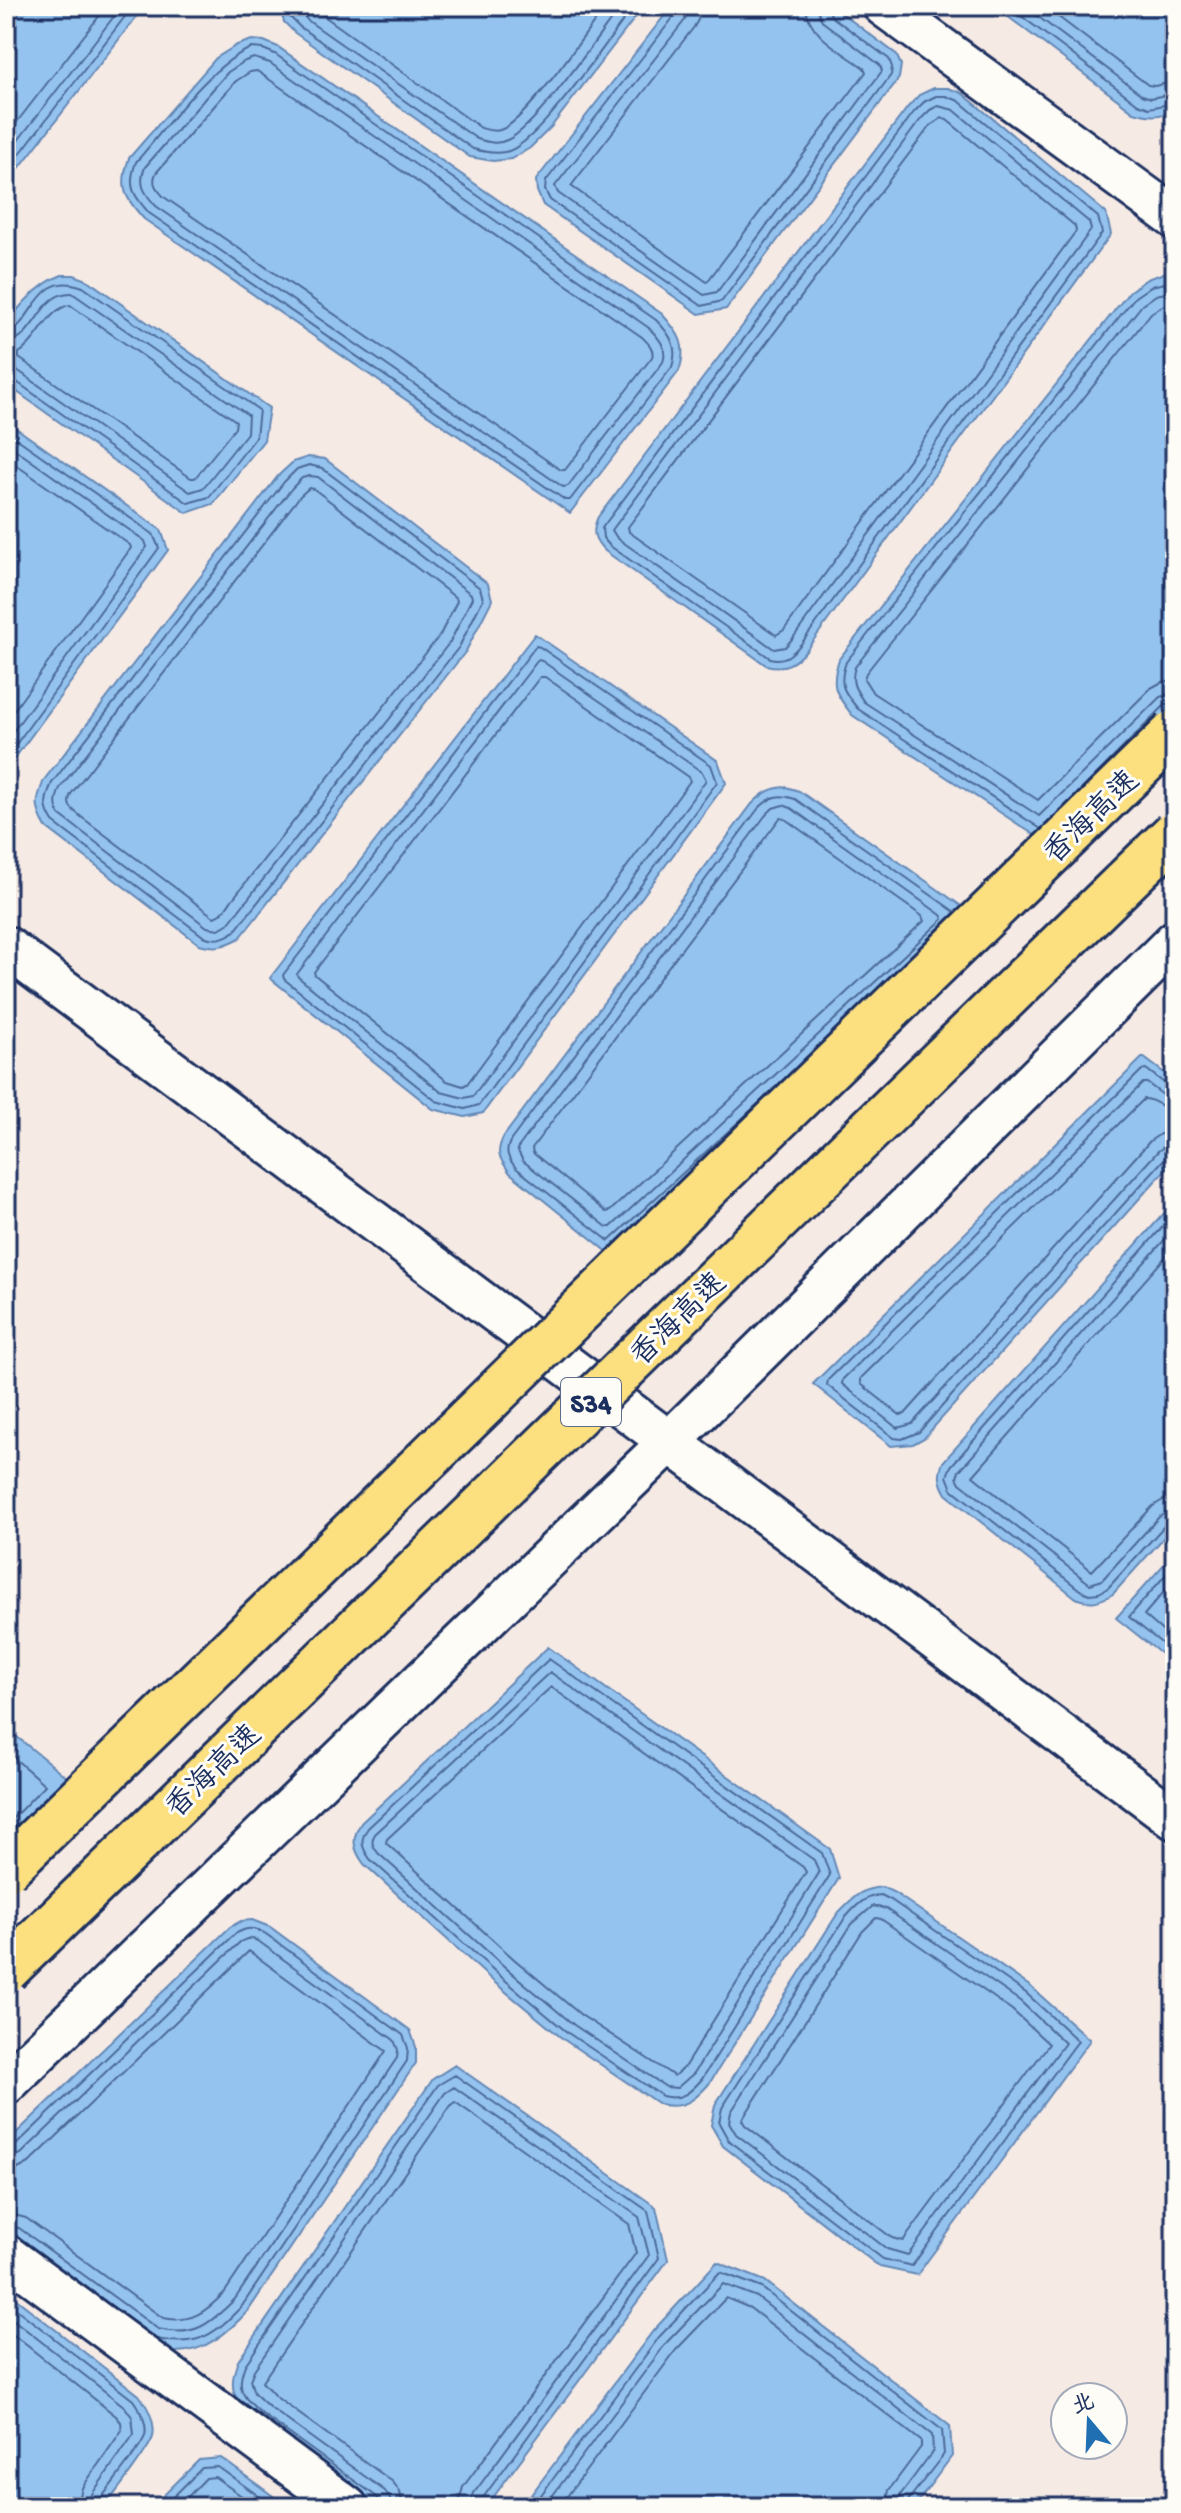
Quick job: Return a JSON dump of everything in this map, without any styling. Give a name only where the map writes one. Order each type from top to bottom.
[{"type":"highway","name":"香海高速","points":[[6,1869],[1175,732]]},
{"type":"highway","name":"香海高速","points":[[6,1970],[1175,833]]},
{"type":"street","points":[[884,6],[1175,218]]},
{"type":"street","points":[[6,2084],[670,1441],[1175,941]]},
{"type":"street","points":[[6,947],[1175,1819]]},
{"type":"street","points":[[6,2255],[347,2507]]},
{"type":"water","points":[[6,6],[142,6],[6,185]]},
{"type":"water","points":[[279,6],[644,6],[551,127],[530,148],[511,159],[493,161],[470,157],[295,33],[284,22]]},
{"type":"water","points":[[672,6],[832,6],[896,54],[901,65],[899,78],[726,309],[699,314],[543,205],[536,180]]},
{"type":"water","points":[[994,6],[1175,6],[1175,110],[1155,116],[1134,112]]},
{"type":"water","points":[[252,40],[278,47],[662,314],[673,327],[683,354],[679,371],[570,513],[144,219],[132,204],[124,184],[129,158],[216,58]]},
{"type":"water","points":[[934,88],[948,88],[962,93],[1106,213],[1111,234],[807,649],[790,664],[779,667],[766,665],[605,551],[595,536],[596,522],[908,107],[919,95]]},
{"type":"water","points":[[1175,273],[1175,707],[1042,840],[852,715],[836,689],[836,668],[839,659],[1130,291],[1147,279]]},
{"type":"water","points":[[62,275],[87,280],[269,408],[264,440],[213,504],[187,513],[6,384],[8,325],[28,299],[45,284]]},
{"type":"water","points":[[6,421],[161,530],[168,550],[6,770]]},
{"type":"water","points":[[308,457],[325,459],[488,584],[492,600],[466,651],[240,938],[220,946],[205,946],[46,827],[38,809],[38,798],[44,780],[278,476],[293,462]]},
{"type":"water","points":[[535,634],[718,761],[726,783],[483,1113],[465,1117],[433,1109],[270,978]]},
{"type":"water","points":[[786,787],[799,791],[974,915],[609,1253],[510,1173],[500,1155],[501,1142],[752,804],[767,792]]},
{"type":"water","points":[[1143,1057],[1175,1081],[1175,1159],[924,1438],[913,1444],[891,1446],[813,1384]]},
{"type":"water","points":[[1175,1201],[1175,1525],[1113,1594],[1086,1601],[1076,1598],[946,1494],[940,1471],[943,1462]]},
{"type":"water","points":[[1175,1552],[1175,1665],[1116,1618]]},
{"type":"water","points":[[548,1647],[830,1849],[839,1878],[709,2084],[681,2105],[659,2104],[563,2039],[494,1982],[364,1864],[357,1854],[355,1839],[361,1823]]},
{"type":"water","points":[[6,1728],[74,1783],[6,1850]]},
{"type":"water","points":[[882,1887],[1031,1987],[1090,2040],[917,2275],[880,2267],[723,2146],[711,2125],[715,2105],[838,1913],[858,1895]]},
{"type":"water","points":[[252,1920],[270,1927],[410,2030],[416,2047],[416,2063],[248,2311],[225,2333],[207,2344],[173,2352],[150,2346],[6,2241],[6,2143],[230,1927]]},
{"type":"water","points":[[455,2065],[656,2207],[668,2260],[486,2507],[377,2507],[257,2421],[238,2401],[233,2388],[234,2371],[433,2079]]},
{"type":"water","points":[[717,2262],[765,2281],[950,2426],[952,2456],[914,2507],[522,2507],[653,2331]]},
{"type":"water","points":[[6,2291],[139,2395],[148,2409],[153,2437],[105,2507],[6,2507]]},
{"type":"water","points":[[221,2458],[288,2507],[139,2507],[159,2500],[199,2460]]}]
